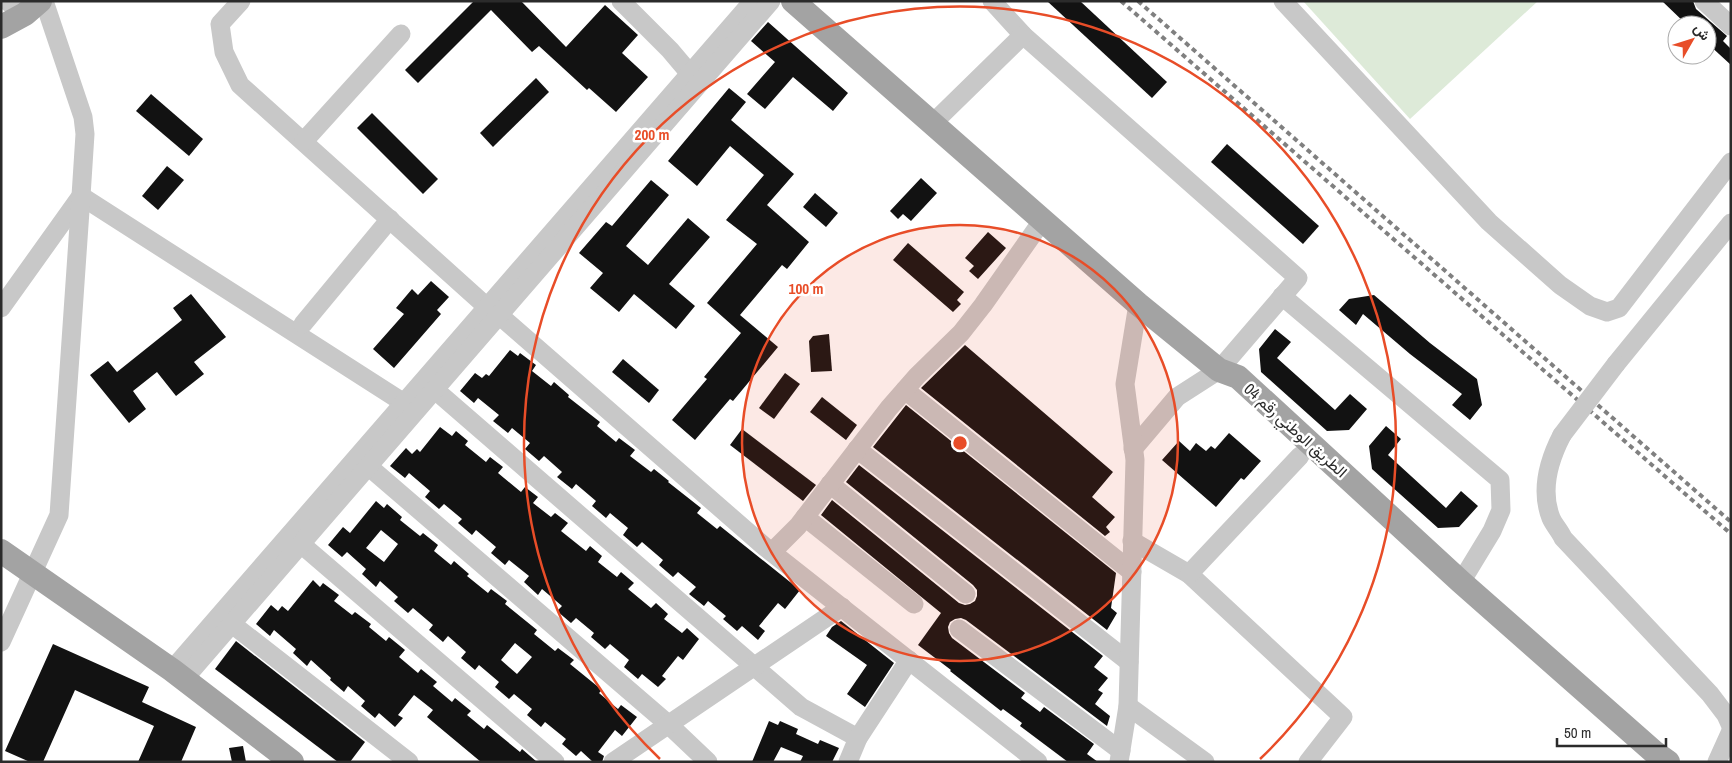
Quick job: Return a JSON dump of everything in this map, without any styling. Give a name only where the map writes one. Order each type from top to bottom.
[{"type":"main road","points":[[793,1],[1042,221],[1138,304],[1219,370]]},
{"type":"main road","points":[[1,27],[29,4]]},
{"type":"main road","name":"الطريق الوطني رقم 04","points":[[1219,370],[1229,391],[1643,762]]},
{"type":"main road","name":"الطريق الوطني رقم 04","points":[[1219,370],[1238,377],[1461,582],[1654,752],[1668,762]]},
{"type":"main road","points":[[1,551],[178,675],[292,762]]},
{"type":"street","points":[[241,1],[220,24],[224,52],[240,86],[494,311],[772,552],[1038,762]]},
{"type":"street","points":[[621,1],[670,50],[695,79]]},
{"type":"street","points":[[695,79],[753,1]]},
{"type":"street","points":[[178,675],[695,79],[772,1]]},
{"type":"street","points":[[992,1],[1023,35],[1298,278],[1219,370],[1177,397],[1133,449]]},
{"type":"street","points":[[1283,1],[1489,222],[1560,285],[1590,306],[1607,312],[1619,308],[1731,162]]},
{"type":"street","points":[[1704,1],[1731,26]]},
{"type":"street","points":[[1,642],[59,515],[85,134],[83,117],[29,4]]},
{"type":"street","points":[[304,141],[401,34]]},
{"type":"street","points":[[932,124],[1023,35]]},
{"type":"street","points":[[1,308],[81,189]]},
{"type":"street","points":[[81,189],[302,324],[418,399],[754,666],[801,707],[858,738]]},
{"type":"street","points":[[81,189],[418,399]]},
{"type":"street","points":[[302,324],[390,219]]},
{"type":"street","points":[[772,552],[805,517],[904,390],[961,333],[1042,221]]},
{"type":"street","points":[[1731,223],[1616,364],[1562,435],[1547,473],[1546,498],[1551,518],[1564,538],[1710,694],[1726,715],[1731,726]]},
{"type":"street","points":[[1282,296],[1500,480],[1501,510],[1492,530],[1461,582]]},
{"type":"street","points":[[959,628],[1120,756],[1128,706],[1135,460],[1125,384],[1138,304]]},
{"type":"street","points":[[904,390],[1132,572]]},
{"type":"street","points":[[178,675],[232,624],[368,466],[418,399]]},
{"type":"street","points":[[857,449],[1129,662]]},
{"type":"street","points":[[1189,574],[1300,456]]},
{"type":"street","points":[[368,466],[668,724],[708,762]]},
{"type":"street","points":[[830,484],[966,594]]},
{"type":"street","points":[[805,517],[914,604]]},
{"type":"street","points":[[1132,541],[1189,574],[1343,718],[1308,762]]},
{"type":"street","points":[[301,544],[555,762]]},
{"type":"street","points":[[613,762],[842,608]]},
{"type":"street","points":[[232,624],[409,762]]},
{"type":"street","points":[[848,762],[858,738],[909,660]]},
{"type":"street","points":[[1128,706],[1205,762]]},
{"type":"street","points":[[1717,762],[1731,731]]},
{"type":"green space","points":[[1303,1],[1538,1],[1410,119]]},
{"type":"building","points":[[474,1],[521,1],[566,47],[605,5],[638,35],[622,53],[648,77],[616,112],[589,88],[587,90],[539,46],[532,52],[491,10],[418,83],[405,70]]},
{"type":"building","points":[[1047,1],[1080,1],[1167,82],[1152,98]]},
{"type":"building","points":[[1662,1],[1693,1],[1696,9],[1703,15],[1677,15]]},
{"type":"building","points":[[768,22],[848,93],[833,111],[793,77],[765,109],[747,94],[775,62],[751,41]]},
{"type":"building","points":[[1717,27],[1727,36],[1723,41],[1731,49],[1731,65],[1717,52]]},
{"type":"building","points":[[536,78],[549,92],[493,147],[480,133]]},
{"type":"building","points":[[729,88],[746,102],[731,120],[794,174],[767,205],[809,242],[787,269],[782,265],[740,315],[778,347],[733,401],[730,399],[695,440],[672,420],[707,379],[704,377],[741,333],[707,303],[757,244],[726,220],[764,175],[730,146],[697,186],[668,161]]},
{"type":"building","points":[[151,94],[203,139],[189,156],[136,111]]},
{"type":"building","points":[[372,113],[438,179],[423,194],[357,128]]},
{"type":"building","points":[[1227,144],[1319,226],[1303,244],[1211,162]]},
{"type":"building","points":[[167,166],[184,180],[158,210],[142,196]]},
{"type":"building","points":[[921,178],[937,193],[911,221],[903,214],[898,219],[890,211]]},
{"type":"building","points":[[651,180],[669,195],[626,246],[648,265],[688,218],[710,237],[669,284],[695,306],[676,329],[634,294],[619,312],[590,288],[603,273],[579,253],[606,222],[612,226]]},
{"type":"building","points":[[815,193],[838,213],[826,227],[803,207]]},
{"type":"building","points":[[988,232],[1006,248],[978,279],[969,271],[974,266],[965,258]]},
{"type":"building","points":[[908,243],[964,292],[957,300],[961,304],[953,312],[893,260]]},
{"type":"building","points":[[431,281],[449,297],[437,310],[441,314],[394,368],[373,349],[404,314],[396,308],[412,289],[418,295]]},
{"type":"building","points":[[191,294],[226,337],[194,362],[204,374],[176,396],[157,372],[133,391],[146,409],[129,423],[90,375],[108,361],[117,372],[182,320],[173,308]]},
{"type":"building","points":[[1374,295],[1430,343],[1477,379],[1482,405],[1470,420],[1452,405],[1462,394],[1410,354],[1363,314],[1356,325],[1339,310],[1349,299]]},
{"type":"building","points":[[1275,329],[1291,342],[1277,358],[1335,410],[1350,394],[1367,409],[1349,430],[1327,431],[1261,372],[1259,349]]},
{"type":"building","points":[[829,334],[832,371],[811,372],[809,341],[813,336]]},
{"type":"building","points":[[965,345],[1113,472],[1092,497],[1115,517],[1106,527],[1110,532],[1105,536],[921,388]]},
{"type":"building","points":[[510,350],[518,356],[520,353],[536,365],[532,371],[551,386],[554,382],[569,395],[568,397],[600,422],[597,426],[616,442],[619,438],[635,450],[630,456],[651,472],[654,469],[701,508],[697,513],[717,529],[720,526],[800,590],[785,609],[778,603],[759,626],[765,631],[758,640],[742,626],[737,631],[723,619],[726,616],[708,601],[704,606],[689,594],[696,587],[678,572],[673,577],[659,565],[663,560],[642,542],[637,547],[623,535],[628,528],[610,513],[606,518],[592,506],[596,501],[576,484],[572,489],[557,477],[562,472],[544,456],[539,461],[525,449],[530,443],[512,428],[508,433],[493,421],[499,415],[478,398],[474,403],[460,391],[475,373],[482,378],[486,374],[489,376]]},
{"type":"building","points":[[623,359],[659,390],[649,403],[612,372]]},
{"type":"building","points":[[785,373],[800,384],[774,419],[759,408]]},
{"type":"building","points":[[822,397],[857,425],[846,440],[810,412]]},
{"type":"building","points":[[906,405],[1116,573],[1111,608],[1117,613],[1107,630],[873,447]]},
{"type":"building","points":[[1386,426],[1401,439],[1388,455],[1446,508],[1461,491],[1478,506],[1459,527],[1438,528],[1372,469],[1369,446]]},
{"type":"building","points":[[440,427],[452,436],[456,431],[468,441],[465,445],[486,462],[490,457],[503,467],[498,473],[521,492],[525,487],[538,497],[533,503],[551,517],[555,513],[568,523],[561,531],[586,551],[590,546],[602,556],[598,562],[617,577],[621,572],[634,583],[628,589],[651,608],[656,603],[668,614],[664,619],[682,633],[687,628],[699,639],[683,660],[678,656],[662,676],[666,679],[658,687],[642,674],[638,679],[624,667],[629,660],[610,644],[605,649],[591,637],[594,633],[576,618],[571,623],[557,611],[562,606],[542,589],[538,595],[524,582],[529,576],[509,560],[505,565],[491,553],[496,547],[476,530],[472,535],[458,523],[462,519],[444,504],[439,509],[425,497],[430,491],[409,473],[405,478],[390,466],[406,448],[412,454],[417,449],[420,452]]},
{"type":"building","points":[[742,429],[816,485],[803,501],[730,445]]},
{"type":"building","points":[[1229,433],[1261,461],[1244,480],[1241,478],[1216,507],[1162,460],[1179,441],[1190,451],[1196,443],[1206,451],[1211,446],[1215,449]]},
{"type":"building","points":[[859,465],[1103,656],[1094,667],[1108,678],[1098,690],[1103,693],[1095,704],[1110,716],[1107,726],[966,620],[961,618],[955,619],[950,622],[948,627],[952,638],[1025,693],[1021,698],[1040,712],[1044,707],[1094,744],[1087,754],[1098,762],[1068,762],[1020,726],[1022,723],[1003,709],[1001,711],[918,645],[941,613],[821,515],[832,500],[959,603],[965,605],[975,601],[977,590],[846,482]]},
{"type":"building","points":[[376,501],[384,508],[387,504],[402,517],[400,520],[420,536],[423,533],[438,545],[434,551],[451,565],[454,561],[469,574],[467,576],[488,593],[491,589],[507,601],[505,604],[537,630],[534,634],[555,651],[558,648],[574,660],[570,664],[602,690],[599,693],[618,709],[621,705],[637,717],[622,736],[615,730],[598,752],[604,756],[602,762],[593,762],[581,751],[576,756],[562,744],[566,739],[545,722],[541,727],[527,715],[532,709],[514,694],[509,699],[495,687],[499,682],[479,665],[475,670],[461,658],[466,652],[448,636],[443,642],[429,630],[433,625],[413,608],[408,613],[394,601],[398,597],[380,581],[376,587],[362,574],[366,569],[347,552],[342,557],[328,545],[343,527],[350,533]],"holes":[[[381,530],[398,544],[384,562],[366,548]],[[515,643],[532,657],[517,674],[501,660]]]},
{"type":"building","points":[[313,580],[320,587],[323,583],[339,595],[334,601],[352,615],[355,612],[371,624],[369,627],[386,641],[389,637],[405,650],[399,657],[418,673],[421,669],[437,682],[433,686],[452,702],[455,698],[471,711],[467,715],[484,729],[487,725],[520,752],[522,749],[537,762],[481,762],[427,717],[433,710],[414,695],[398,715],[403,718],[395,727],[379,713],[375,718],[361,706],[365,701],[348,686],[344,692],[311,660],[307,666],[293,653],[296,649],[274,630],[270,636],[256,624],[271,605],[278,611],[282,606],[288,611]]},
{"type":"building","points":[[841,621],[894,663],[865,707],[847,694],[867,665],[826,636],[832,627]]},
{"type":"building","points":[[236,641],[365,742],[350,762],[338,762],[215,669]]},
{"type":"building","points":[[53,644],[149,687],[142,702],[196,727],[181,762],[138,762],[154,726],[75,690],[43,762],[30,762],[5,751]]},
{"type":"building","points":[[769,721],[778,725],[780,721],[798,729],[796,734],[818,744],[820,740],[839,748],[832,762],[800,762],[803,756],[781,747],[773,762],[752,762]]},
{"type":"building","points":[[243,746],[246,762],[232,762],[229,748]]},
{"type":"railway","points":[[1121,1],[1731,534]]},
{"type":"railway","points":[[1138,1],[1731,522]]}]
